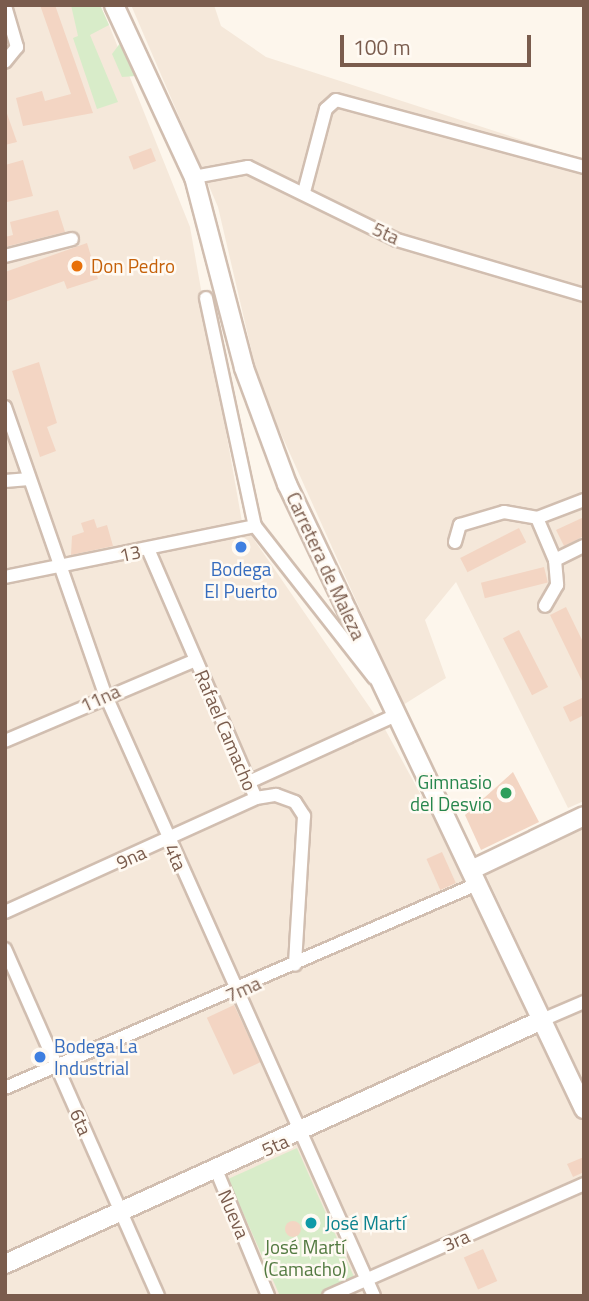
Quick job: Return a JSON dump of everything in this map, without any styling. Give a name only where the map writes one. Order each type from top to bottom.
[{"type":"main road","name":"Carretera de Maleza","points":[[114,5],[194,177],[254,399],[394,706],[584,1109]]},
{"type":"main road","points":[[474,877],[584,816]]},
{"type":"main road","name":"5ta","points":[[5,1264],[304,1132],[542,1020]]},
{"type":"street","points":[[5,6],[17,47],[5,62]]},
{"type":"street","points":[[304,192],[326,109],[336,100],[584,167]]},
{"type":"street","name":"5ta","points":[[194,177],[248,167],[304,192],[397,240],[584,295]]},
{"type":"street","points":[[5,256],[72,239]]},
{"type":"street","points":[[206,298],[255,526],[394,706],[248,782]]},
{"type":"street","name":"4ta","points":[[5,407],[56,568],[105,695],[304,1132],[374,1296]]},
{"type":"street","points":[[5,481],[29,480]]},
{"type":"street","points":[[455,542],[460,525],[504,512],[537,518],[584,500]]},
{"type":"street","points":[[537,518],[555,560],[557,584],[545,606]]},
{"type":"street","name":"13","points":[[5,577],[255,526]]},
{"type":"street","points":[[555,560],[584,546]]},
{"type":"street","name":"Rafael Camacho","points":[[148,549],[256,798],[276,795],[295,802],[304,816],[295,965]]},
{"type":"street","name":"11na","points":[[5,741],[105,695],[196,660]]},
{"type":"street","name":"9na","points":[[5,912],[169,840],[256,798]]},
{"type":"street","name":"7ma","points":[[5,1088],[238,992],[474,877]]},
{"type":"street","name":"6ta","points":[[5,949],[158,1296]]},
{"type":"street","points":[[542,1020],[584,1002]]},
{"type":"street","name":"Nueva","points":[[217,1171],[268,1296]]},
{"type":"street","name":"3ra","points":[[329,1296],[584,1184]]},
{"type":"shaded area","points":[[5,5],[100,5],[109,25],[190,227],[242,522],[386,731],[475,894],[584,1124],[584,1296],[5,1296]]},
{"type":"shaded area","points":[[131,5],[214,5],[221,26],[266,57],[584,160],[584,801],[568,808],[456,582],[425,620],[446,678],[403,705],[260,387],[218,207]]},
{"type":"shaded area","points":[[584,827],[584,1083],[486,875]]},
{"type":"green space","points":[[71,5],[100,5],[109,25],[90,35],[118,102],[97,109],[73,38],[78,36]]},
{"type":"green space","points":[[121,42],[136,76],[122,77],[112,54]]},
{"type":"green space","name":"José Martí (Camacho)","points":[[297,1148],[355,1279],[318,1296],[280,1296],[228,1179]]},
{"type":"building","points":[[40,5],[55,5],[93,113],[23,126],[16,98],[42,91],[45,101],[71,94]]},
{"type":"building","points":[[5,108],[17,142],[5,145]]},
{"type":"building","points":[[151,148],[156,161],[134,170],[129,157]]},
{"type":"building","points":[[23,160],[33,196],[7,202],[5,165]]},
{"type":"building","points":[[58,210],[65,232],[5,247],[5,237],[13,235],[10,222]]},
{"type":"building","points":[[87,243],[98,279],[67,289],[64,281],[5,302],[5,272]]},
{"type":"building","points":[[39,362],[57,423],[47,427],[56,451],[40,457],[12,371]]},
{"type":"building","points":[[584,517],[584,536],[564,546],[556,530]]},
{"type":"building","points":[[94,519],[97,528],[107,525],[113,546],[71,555],[72,536],[84,532],[81,523]]},
{"type":"building","points":[[519,528],[526,542],[467,572],[460,558]]},
{"type":"building","points":[[544,567],[548,583],[485,598],[481,583]]},
{"type":"building","points":[[566,607],[584,644],[584,685],[550,615]]},
{"type":"building","points":[[519,630],[548,687],[532,695],[503,638]]},
{"type":"building","points":[[584,697],[584,715],[570,722],[563,707]]},
{"type":"building","name":"Gimnasio del Desvio","points":[[513,772],[539,822],[481,850],[465,815]]},
{"type":"building","points":[[442,852],[456,883],[440,890],[426,859]]},
{"type":"building","points":[[234,1005],[261,1062],[233,1075],[207,1018]]},
{"type":"building","points":[[584,1157],[584,1172],[573,1177],[567,1164]]},
{"type":"building","points":[[290,1221],[296,1221],[301,1229],[299,1235],[290,1237],[285,1232],[285,1226]]},
{"type":"building","points":[[483,1249],[497,1281],[478,1290],[464,1258]]},
{"type":"place","name":"Don Pedro","points":[[77,266]]},
{"type":"place","name":"Bodega El Puerto","points":[[241,547]]},
{"type":"place","name":"Gimnasio del Desvio","points":[[506,793]]},
{"type":"place","name":"Bodega La Industrial","points":[[40,1057]]},
{"type":"place","name":"José Martí","points":[[311,1223]]}]
